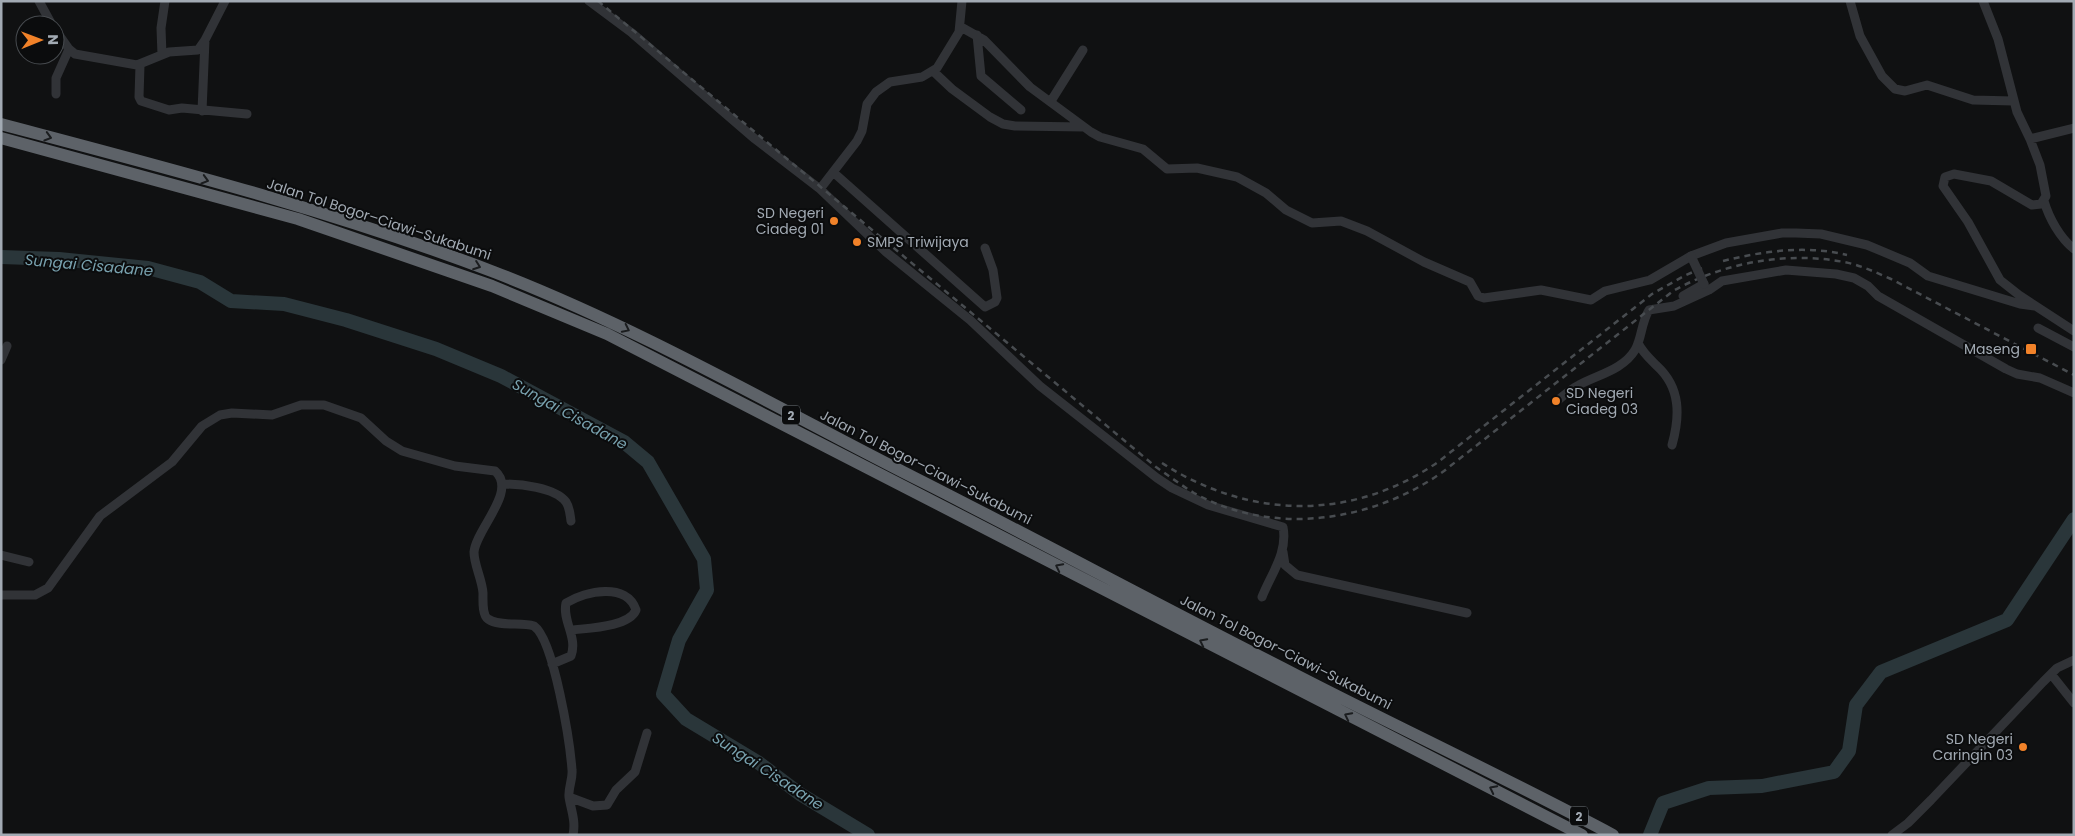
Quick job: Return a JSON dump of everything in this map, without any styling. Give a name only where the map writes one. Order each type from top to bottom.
[{"type":"highway","name":"Jalan Tol Bogor–Ciawi–Sukabumi","points":[[1,124],[300,207],[412,243],[496,273],[612,322],[681,355],[798,419],[1295,675],[1544,798],[1613,835]]},
{"type":"highway","name":"Jalan Tol Bogor–Ciawi–Sukabumi","points":[[1,138],[298,219],[492,286],[607,334],[1582,835]]},
{"type":"street","points":[[39,1],[47,15]]},
{"type":"street","points":[[162,55],[161,28],[165,1]]},
{"type":"street","points":[[65,43],[69,49],[87,58],[140,65],[176,51],[198,50],[206,40],[225,1]]},
{"type":"street","points":[[589,1],[632,33],[755,139],[820,189],[886,252],[970,320],[1040,386],[1157,478],[1180,492],[1208,505],[1238,515],[1280,524],[1283,527],[1285,536],[1282,552],[1262,597]]},
{"type":"street","points":[[820,189],[848,155],[860,136],[867,104],[876,92],[890,82],[922,77],[934,72],[956,39],[961,27],[962,1]]},
{"type":"street","points":[[1850,1],[1860,36],[1882,76],[1895,89],[1905,91],[1927,85],[1973,100],[2013,101]]},
{"type":"street","points":[[1983,1],[1998,38],[2013,101],[2030,139],[2046,189],[2044,201],[2048,213],[2061,235],[2074,249]]},
{"type":"street","points":[[961,27],[977,35],[996,50],[1030,87],[1100,137],[1143,149],[1167,169],[1198,168],[1237,177],[1266,193],[1286,210],[1312,223],[1341,221],[1361,228],[1424,262],[1470,282],[1478,296],[1484,298],[1541,290],[1591,300],[1605,291],[1650,280],[1691,256],[1726,243],[1782,233],[1821,234],[1886,251],[1938,280],[2020,304],[2035,306]]},
{"type":"street","points":[[977,35],[981,76],[1021,110]]},
{"type":"street","points":[[202,111],[206,40]]},
{"type":"street","points":[[56,94],[56,78],[69,49]]},
{"type":"street","points":[[1051,101],[1083,50]]},
{"type":"street","points":[[140,65],[140,100],[169,110],[182,108],[247,114]]},
{"type":"street","points":[[934,72],[952,89],[990,117],[1003,124],[1015,126],[1084,127]]},
{"type":"street","points":[[2030,139],[2074,128]]},
{"type":"street","points":[[833,172],[985,307],[995,302],[997,298],[993,270],[985,248]]},
{"type":"street","points":[[2044,201],[2037,205],[2026,203],[1997,183],[1969,176],[1949,174],[1943,179],[1944,190],[1964,216],[2000,280],[2035,306],[2074,331]]},
{"type":"street","points":[[1663,308],[1704,284],[1691,256]]},
{"type":"street","points":[[1557,401],[1579,385],[1608,372],[1623,362],[1634,351],[1644,319],[1649,310],[1674,306],[1722,281],[1786,270],[1836,274],[1854,278],[1868,286],[1878,296],[2006,369],[2016,374],[2040,378],[2074,393]]},
{"type":"street","points":[[2038,328],[2074,347]]},
{"type":"street","points":[[1638,342],[1643,353],[1672,384],[1678,404],[1678,423],[1672,445]]},
{"type":"street","points":[[1,360],[7,346]]},
{"type":"street","points":[[1,595],[26,596],[44,591],[60,573],[100,516],[172,462],[208,420],[226,413],[272,415],[301,404],[324,405],[361,418],[386,441],[402,451],[455,466],[491,470],[500,475],[502,484],[499,500],[474,550],[482,581],[485,614],[492,621],[536,627],[541,634],[552,664],[562,703],[570,756],[572,782],[570,797],[574,819],[573,835]]},
{"type":"street","points":[[502,484],[521,484],[558,495],[565,500],[569,508],[571,521]]},
{"type":"street","points":[[1282,552],[1285,565],[1297,574],[1467,613]]},
{"type":"street","points":[[1,555],[29,562]]},
{"type":"street","points":[[552,664],[571,656],[574,644],[572,630],[565,609],[566,603],[594,593],[612,592],[627,596],[634,603],[636,610],[633,616],[622,622],[572,630]]},
{"type":"street","points":[[1892,835],[1926,805],[2051,674],[2074,660]]},
{"type":"street","points":[[2051,674],[2074,703]]},
{"type":"street","points":[[570,797],[593,806],[607,805],[616,790],[635,772],[647,733]]},
{"type":"waterway","name":"Sungai Cisadane","points":[[1,257],[59,259],[148,268],[200,282],[231,301],[284,304],[346,320],[436,349],[501,376],[624,442],[648,462],[704,559],[707,590],[679,640],[663,694],[686,719],[759,763],[800,794],[868,835]]},
{"type":"waterway","name":"Sungai Cisadane","points":[[1650,835],[1663,803],[1709,788],[1762,786],[1834,772],[1849,751],[1856,705],[1881,672],[2007,620],[2074,519]]},
{"type":"railway","points":[[598,1],[1156,467],[1194,493],[1225,507],[1256,515],[1289,519],[1322,518],[1355,512],[1386,502],[1416,488],[1444,471],[1673,291],[1713,273],[1756,262],[1778,259],[1822,259],[1862,267],[1891,279],[2074,375]]},
{"type":"railway","points":[[1723,261],[1753,254],[1785,250],[1816,250],[1847,255]]},
{"type":"railway","points":[[1162,463],[1195,481],[1230,495],[1265,503],[1300,506],[1335,503],[1370,495],[1405,482],[1438,462],[1652,294],[1702,268]]},
{"type":"place","name":"SD Negeri Ciadeg 01","points":[[834,221]]},
{"type":"place","name":"SMPS Triwijaya","points":[[857,242]]},
{"type":"place","name":"Maseng","points":[[2031,349]]},
{"type":"place","name":"SD Negeri Ciadeg 03","points":[[1556,401]]},
{"type":"place","name":"SD Negeri Caringin 03","points":[[2023,747]]}]
